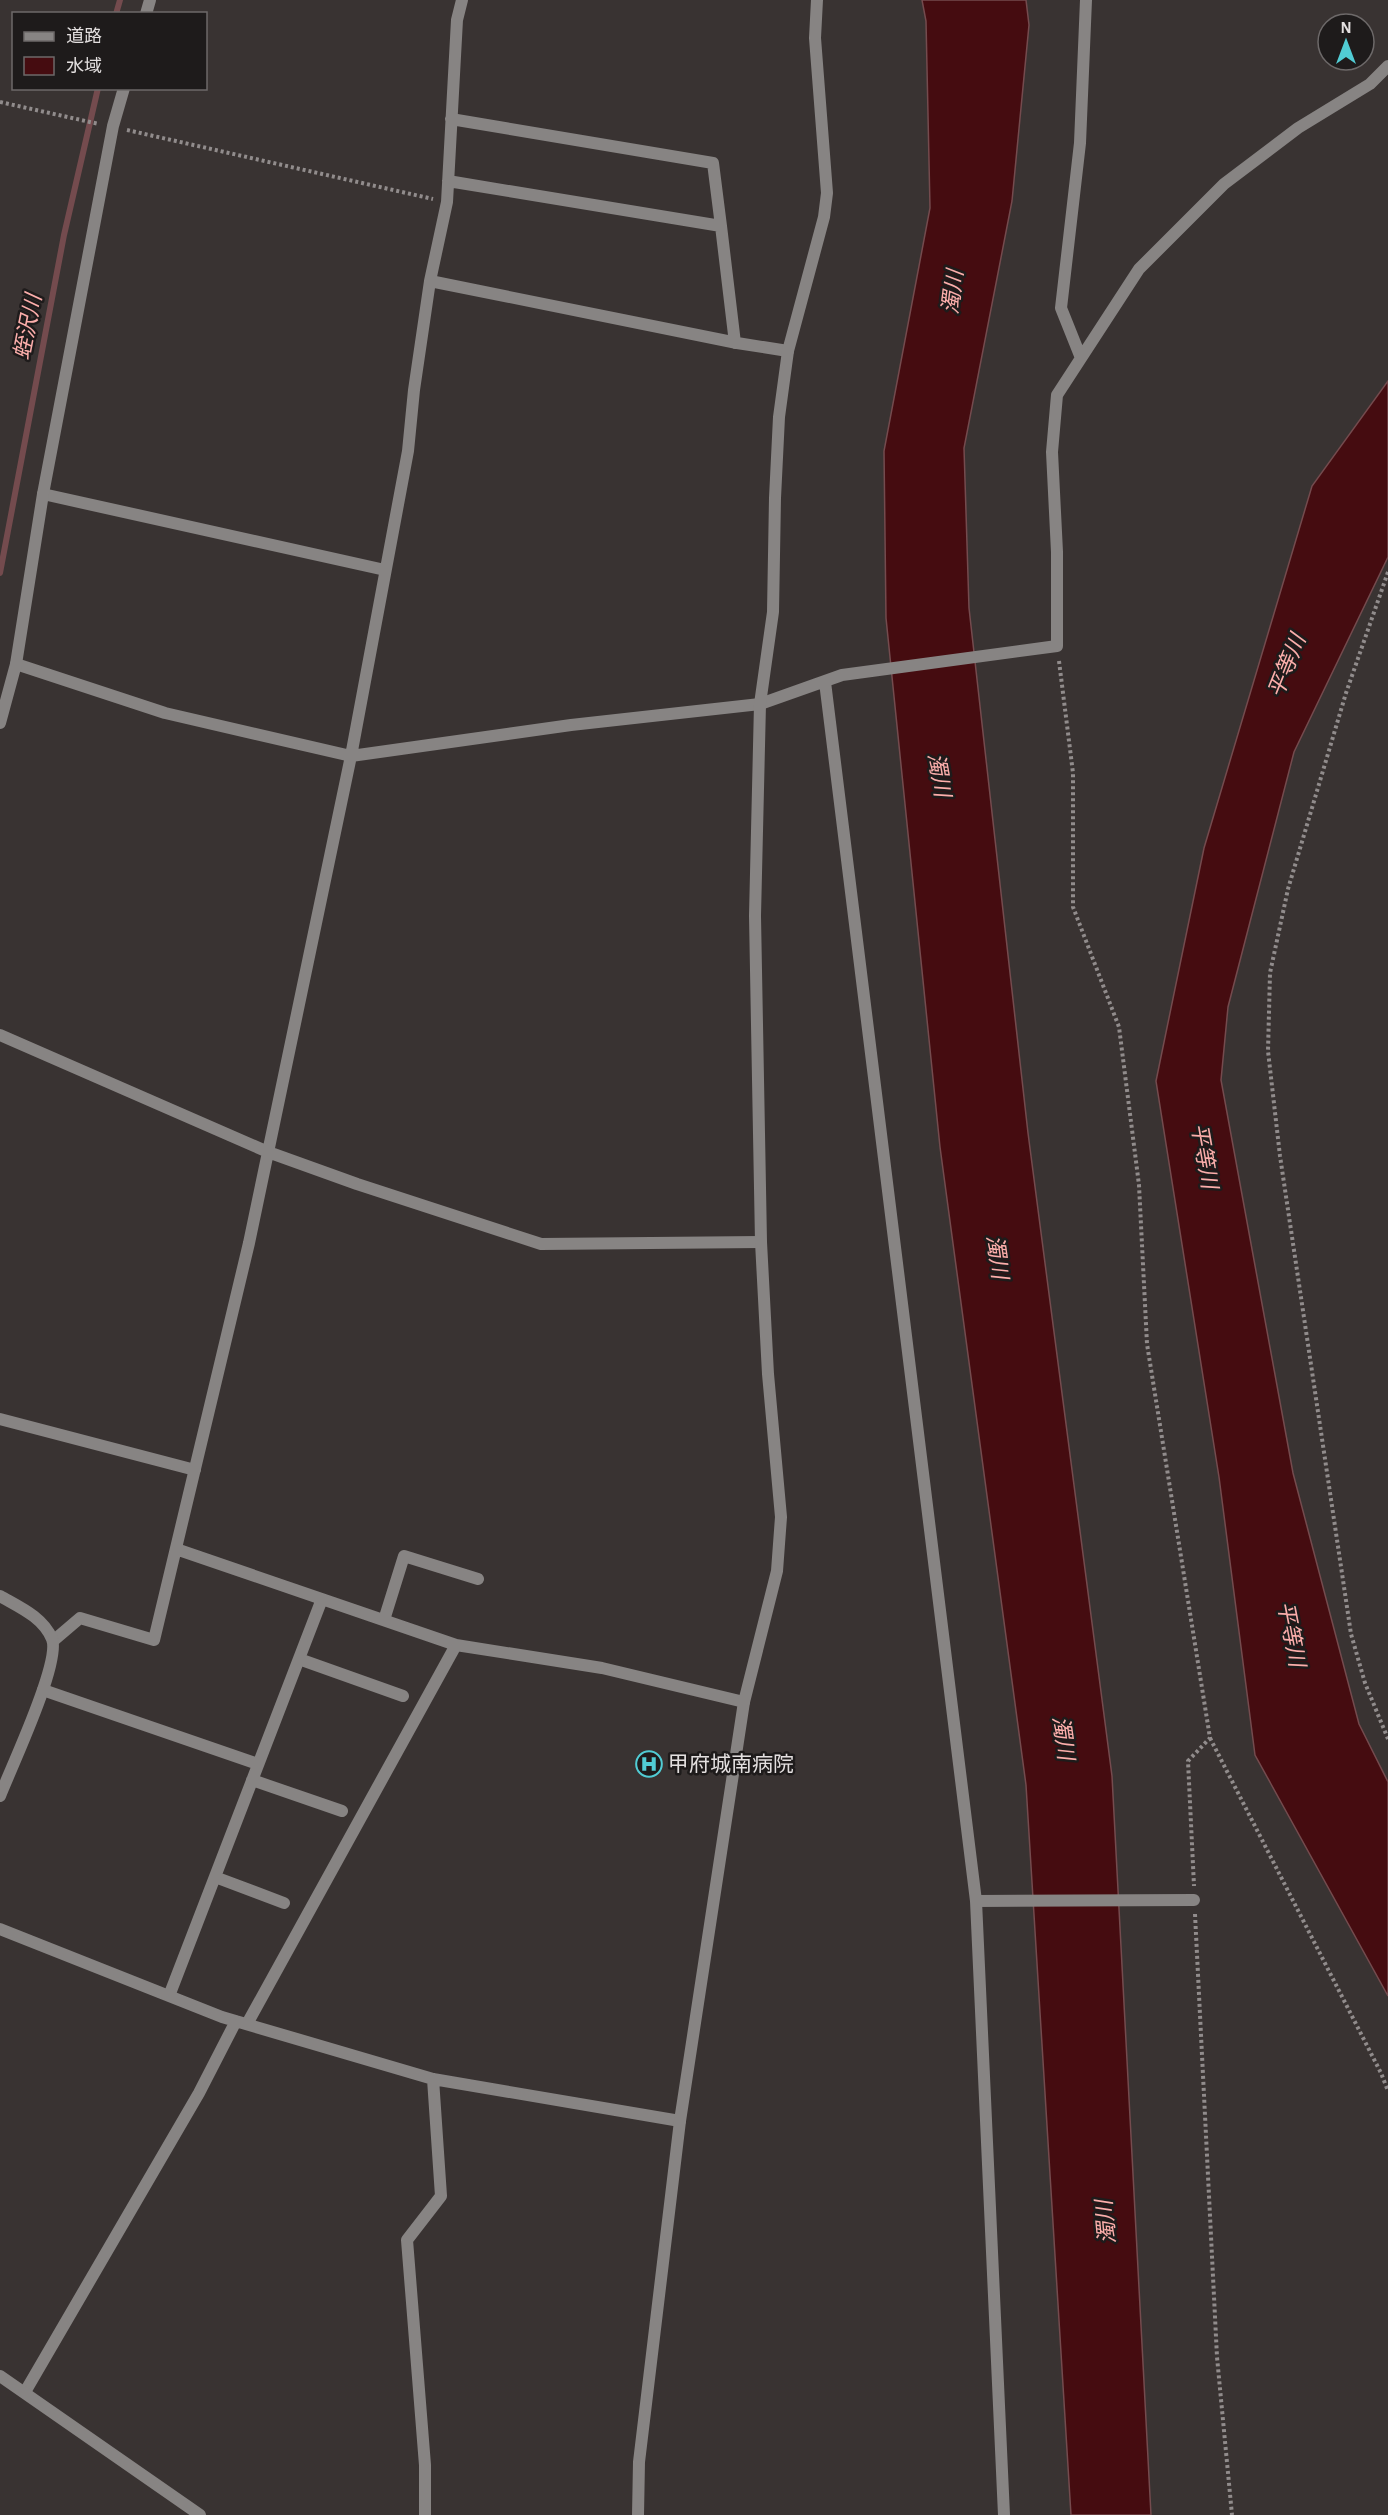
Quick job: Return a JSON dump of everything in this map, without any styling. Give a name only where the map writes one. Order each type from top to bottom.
[{"type":"street","points":[[53,1641],[80,1618],[154,1640],[268,1152],[351,756],[408,451],[414,390],[430,280],[447,202],[457,20],[462,0]]},
{"type":"street","points":[[638,2515],[640,2451],[680,2121],[744,1702],[777,1572],[781,1517],[768,1374],[762,1242],[754,916],[760,704],[773,612],[775,498],[780,417],[788,351],[824,218],[827,193],[815,38],[817,0]]},
{"type":"street","points":[[1081,358],[1061,308],[1080,143],[1086,0]]},
{"type":"street","points":[[1370,84],[1388,66]]},
{"type":"street","points":[[16,664],[165,712],[351,756],[571,725],[760,704],[842,675],[1057,646],[1057,552],[1052,452],[1057,394],[1139,269],[1224,184],[1298,128],[1388,72]]},
{"type":"street","points":[[0,723],[16,664],[43,494],[108,125],[123,90]]},
{"type":"street","points":[[452,119],[713,163],[735,343]]},
{"type":"street","points":[[448,181],[721,226]]},
{"type":"street","points":[[430,280],[735,343],[788,351]]},
{"type":"street","points":[[43,494],[385,570]]},
{"type":"street","points":[[825,682],[976,1901],[1004,2515]]},
{"type":"street","points":[[0,1035],[268,1152],[357,1184],[541,1244],[762,1242]]},
{"type":"street","points":[[0,1419],[195,1470]]},
{"type":"street","points":[[176,1549],[456,1645],[602,1668],[744,1702]]},
{"type":"street","points":[[384,1620],[404,1556],[478,1579]]},
{"type":"street","points":[[0,1596],[41,1620],[53,1641],[49,1674],[0,1796]]},
{"type":"street","points":[[169,1996],[322,1599]]},
{"type":"street","points":[[25,2392],[242,2023],[456,1645]]},
{"type":"street","points":[[299,1659],[403,1696]]},
{"type":"street","points":[[43,1690],[258,1764]]},
{"type":"street","points":[[252,1780],[342,1811]]},
{"type":"street","points":[[215,1877],[284,1903]]},
{"type":"street","points":[[976,1901],[1194,1900]]},
{"type":"street","points":[[0,1929],[242,2023],[433,2079],[680,2121]]},
{"type":"street","points":[[425,2515],[425,2465],[407,2240],[441,2196],[433,2079]]},
{"type":"street","points":[[0,2376],[200,2515]]},
{"type":"path","points":[[0,102],[447,202]]},
{"type":"path","points":[[1388,572],[1346,693],[1288,889],[1270,973],[1268,1051],[1280,1156],[1352,1634],[1365,1683],[1388,1739]]},
{"type":"path","points":[[1057,646],[1073,773],[1074,907],[1119,1027],[1139,1185],[1147,1344],[1210,1738],[1381,2073],[1388,2091]]},
{"type":"path","points":[[1210,1738],[1188,1761],[1217,2357],[1232,2515]]},
{"type":"water","name":"濁川","points":[[922,0],[1026,0],[1029,25],[1012,201],[964,448],[969,608],[1028,1133],[1112,1776],[1151,2515],[1071,2515],[1026,1785],[940,1147],[886,618],[884,451],[930,208],[926,21]]},
{"type":"water","name":"平等川","points":[[1388,381],[1388,557],[1294,752],[1228,1007],[1221,1080],[1293,1473],[1359,1724],[1388,1782],[1388,1996],[1255,1755],[1219,1477],[1156,1081],[1204,848],[1312,486]]},
{"type":"waterway","name":"蛭沢川","points":[[117,12],[120,0]]},
{"type":"waterway","name":"蛭沢川","points":[[0,573],[64,235],[98,90]]},
{"type":"place","name":"甲府城南病院","points":[[649,1764]]}]
